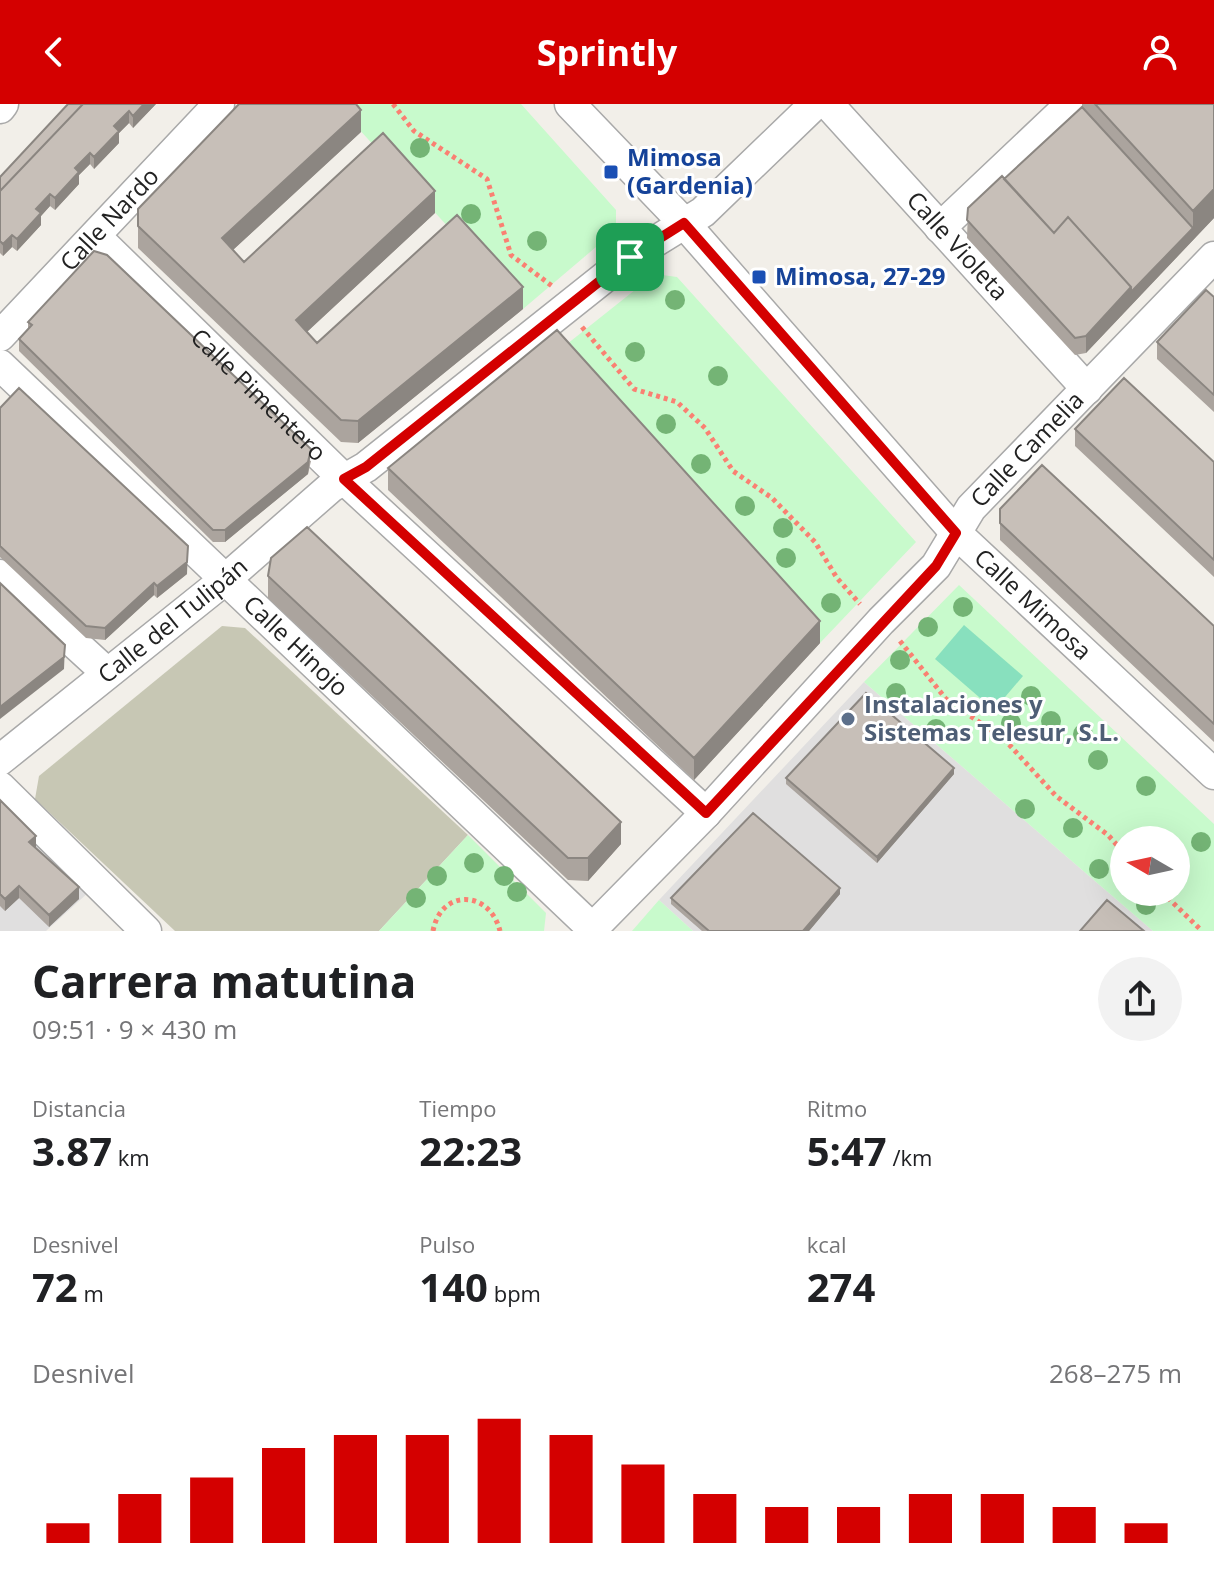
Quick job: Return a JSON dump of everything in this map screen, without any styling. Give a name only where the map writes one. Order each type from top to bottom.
[{"type":"street","name":"Calle Nardo","points":[[0,336],[219,104]]},
{"type":"street","name":"Calle Mimosa","points":[[570,104],[684,223],[956,533],[1214,774]]},
{"type":"street","name":"Calle del Tulipán","points":[[0,760],[227,578],[344,479],[366,467],[630,257],[703,212],[815,104]]},
{"type":"street","name":"Calle Violeta","points":[[828,104],[1087,389]]},
{"type":"street","points":[[940,228],[1071,104]]},
{"type":"street","name":"Calle Pimentero","points":[[95,236],[344,479],[706,813]]},
{"type":"street","name":"Calle Camelia","points":[[591,930],[706,813],[881,621],[936,566],[971,508],[1214,257]]},
{"type":"street","name":"Calle Hinojo","points":[[0,365],[227,578],[591,930]]},
{"type":"street","points":[[0,575],[106,672]]},
{"type":"street","points":[[0,787],[146,931]]},
{"type":"path","points":[[393,104],[414,131],[487,179],[511,255],[552,286],[565,277]]},
{"type":"path","points":[[579,323],[634,389],[677,402],[705,428],[733,471],[772,498],[815,542],[837,578],[862,607],[881,621],[921,663],[946,699],[1005,740],[1056,796],[1110,837]]},
{"type":"path","points":[[433,931],[438,914],[448,904],[462,899],[476,900],[488,907],[500,931]]},
{"type":"path","points":[[1176,906],[1202,931]]},
{"type":"shaded area","points":[[222,626],[245,628],[468,835],[379,931],[175,931],[35,799],[39,776]]},
{"type":"shaded area","points":[[864,682],[1110,894],[1110,906],[1124,906],[1153,931],[693,931],[659,900]]},
{"type":"shaded area","points":[[0,800],[90,891],[46,931],[0,931]]},
{"type":"green space","points":[[336,104],[521,104],[616,210],[616,230],[523,309]]},
{"type":"green space","points":[[655,274],[677,277],[916,542],[820,643],[557,352]]},
{"type":"green space","points":[[959,585],[1214,824],[1214,931],[1153,931],[1124,906],[1190,906],[1190,826],[1110,826],[1110,894],[864,682]]},
{"type":"green space","points":[[964,625],[1023,676],[994,710],[935,659]]},
{"type":"green space","points":[[468,835],[546,913],[544,931],[379,931]]},
{"type":"green space","points":[[659,900],[693,931],[632,931]]},
{"type":"building","points":[[68,104],[83,104],[0,191],[0,177]]},
{"type":"building","points":[[83,104],[144,104],[133,116],[129,111],[114,126],[119,131],[94,157],[90,153],[75,168],[79,172],[55,198],[50,194],[36,209],[41,213],[17,239],[12,235],[3,244],[0,241],[0,191]]},
{"type":"building","points":[[239,104],[356,104],[361,110],[222,238],[244,262],[383,133],[435,191],[296,320],[317,343],[457,215],[523,287],[358,421],[341,420],[138,226],[138,209]]},
{"type":"building","points":[[1095,104],[1214,104],[1214,189],[1193,211]]},
{"type":"building","points":[[1082,107],[1193,228],[1131,292],[1131,287],[1068,217],[1054,233],[1004,179]]},
{"type":"building","points":[[1002,176],[1054,233],[1068,217],[1131,287],[1086,336],[1075,338],[967,220],[968,208]]},
{"type":"building","points":[[94,251],[107,255],[311,449],[308,462],[225,530],[213,530],[19,339],[32,325],[28,322]]},
{"type":"building","points":[[1206,290],[1214,297],[1214,395],[1157,342]]},
{"type":"building","points":[[557,330],[820,621],[694,758],[388,468]]},
{"type":"building","points":[[1124,378],[1214,462],[1214,560],[1075,429]]},
{"type":"building","points":[[19,388],[188,546],[187,562],[157,586],[154,583],[105,628],[86,626],[0,546],[0,408]]},
{"type":"building","points":[[1042,465],[1214,626],[1214,724],[1000,523],[1000,509]]},
{"type":"building","points":[[307,527],[621,822],[588,858],[568,858],[268,576],[271,558]]},
{"type":"building","points":[[0,583],[65,645],[64,657],[0,707]]},
{"type":"building","points":[[866,693],[954,768],[877,857],[786,778]]},
{"type":"building","points":[[0,800],[36,836],[29,842],[79,887],[49,915],[19,886],[5,899],[0,894]]},
{"type":"building","points":[[753,813],[840,888],[803,931],[709,931],[671,898]]},
{"type":"building","points":[[1107,900],[1110,906],[1114,906],[1144,931],[1080,931]]},
{"type":"place","name":"Mimosa (Gardenia)","points":[[611,172]]},
{"type":"place","name":"Mimosa, 27-29","points":[[759,277]]},
{"type":"place","name":"Instalaciones y Sistemas Telesur, S.L.","points":[[848,719]]},
{"type":"route","points":[[684,223],[956,533],[936,566],[881,621],[706,813],[344,479],[366,467],[630,257],[684,223]]}]
